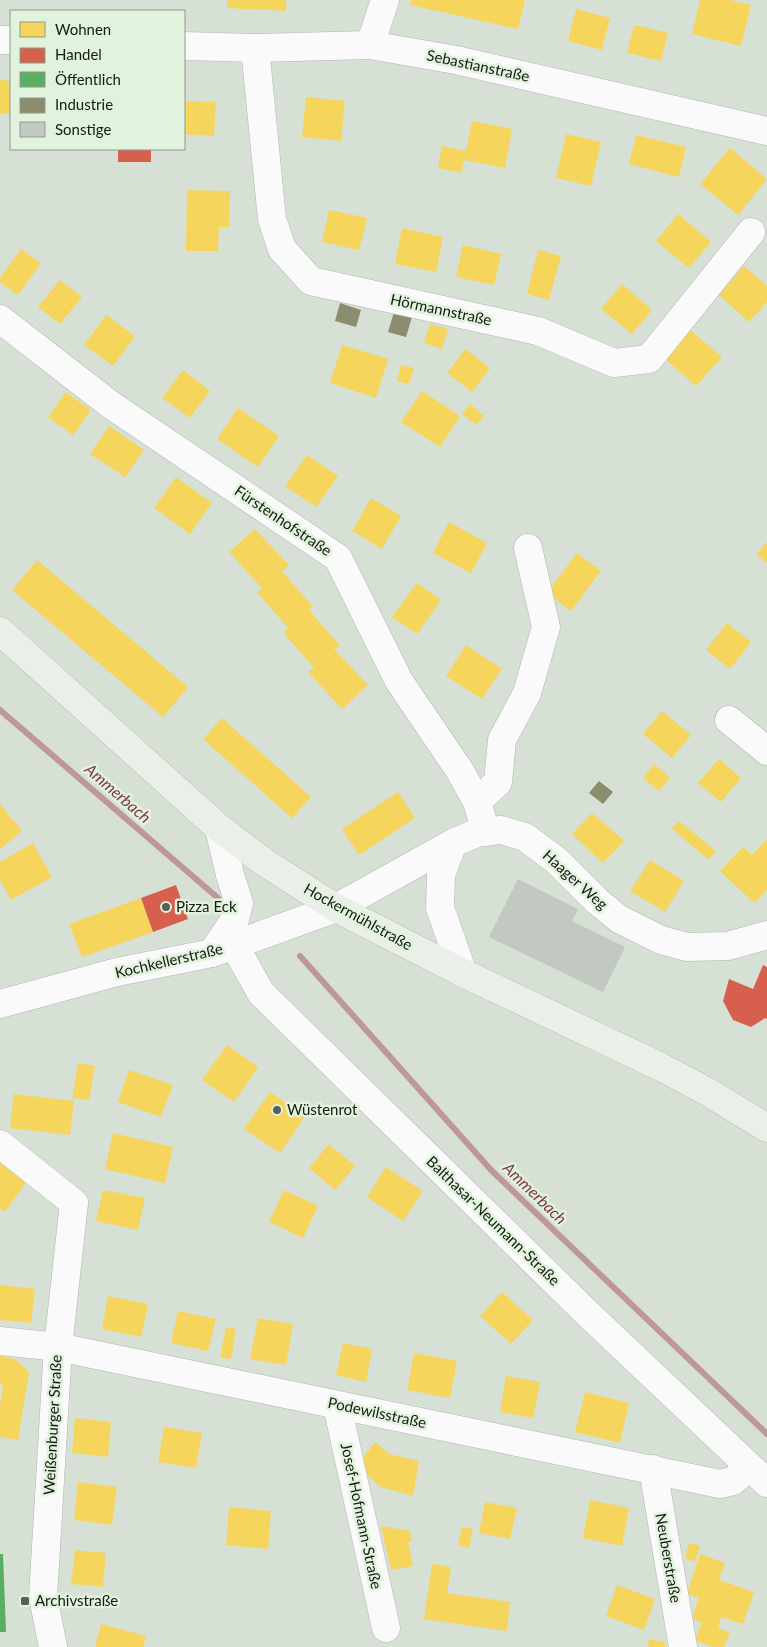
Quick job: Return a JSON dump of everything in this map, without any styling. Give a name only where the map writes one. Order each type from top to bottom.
[{"type":"main road","name":"Hockermühlstraße","points":[[0,631],[219,828],[264,862],[336,908],[463,973],[661,1067],[708,1092],[767,1128]]},
{"type":"street","points":[[370,45],[385,0]]},
{"type":"street","name":"Sebastianstraße","points":[[185,46],[255,48],[370,45],[456,60],[767,131]]},
{"type":"street","name":"Hörmannstraße","points":[[255,48],[272,219],[282,249],[311,281],[538,331],[614,363],[649,359],[751,232]]},
{"type":"street","name":"Fürstenhofstraße","points":[[0,319],[111,405],[338,558],[399,681],[460,771],[477,802],[486,832]]},
{"type":"street","points":[[477,802],[498,782],[502,740],[527,693],[546,627],[528,548]]},
{"type":"street","points":[[730,720],[767,751]]},
{"type":"street","points":[[219,828],[239,903],[223,949]]},
{"type":"street","name":"Haager Weg","points":[[336,908],[453,843],[470,835],[501,830],[525,837],[558,861],[597,901],[619,919],[661,940],[686,948],[728,946],[767,935]]},
{"type":"street","points":[[453,843],[441,875],[440,908],[463,973]]},
{"type":"street","name":"Kochkellerstraße","points":[[0,1004],[117,972],[223,949],[336,908]]},
{"type":"street","name":"Balthasar-Neumann-Straße","points":[[223,949],[261,993],[588,1314],[758,1475]]},
{"type":"street","name":"Weißenburger Straße","points":[[0,1144],[74,1203],[58,1347],[43,1597],[53,1647]]},
{"type":"street","name":"Podewilsstraße","points":[[0,1341],[58,1347],[720,1484],[758,1475]]},
{"type":"street","name":"Josef-Hofmann-Straße","points":[[337,1404],[386,1628]]},
{"type":"street","name":"Neuberstraße","points":[[653,1469],[683,1647]]},
{"type":"building: Wohnen","points":[[227,0],[286,0],[286,11],[227,8]]},
{"type":"building: Wohnen","points":[[411,0],[525,0],[518,29],[410,5]]},
{"type":"building: Wohnen","points":[[700,0],[730,0],[751,5],[741,46],[692,34]]},
{"type":"building: Wohnen","points":[[576,9],[610,18],[602,50],[568,41]]},
{"type":"building: Wohnen","points":[[634,25],[668,33],[661,61],[627,53]]},
{"type":"building: Wohnen","points":[[0,80],[10,81],[10,114],[0,114]]},
{"type":"building: Wohnen","points":[[306,97],[345,101],[341,141],[302,137]]},
{"type":"building: Wohnen","points":[[185,101],[216,102],[214,136],[185,134]]},
{"type":"building: Wohnen","points":[[472,121],[512,129],[505,168],[464,160],[461,173],[438,168],[442,146],[466,151]]},
{"type":"building: Wohnen","points":[[566,134],[601,142],[591,186],[556,178]]},
{"type":"building: Wohnen","points":[[636,135],[686,147],[679,177],[629,164]]},
{"type":"building: Wohnen","points":[[730,148],[767,179],[738,215],[700,184]]},
{"type":"building: Wohnen","points":[[187,190],[230,191],[229,227],[219,227],[218,251],[186,251]]},
{"type":"building: Wohnen","points":[[329,210],[367,218],[359,250],[322,242]]},
{"type":"building: Wohnen","points":[[678,214],[711,242],[689,268],[656,241]]},
{"type":"building: Wohnen","points":[[402,228],[443,237],[436,272],[395,264]]},
{"type":"building: Wohnen","points":[[463,245],[501,254],[494,285],[456,277]]},
{"type":"building: Wohnen","points":[[21,249],[41,263],[18,295],[0,282],[0,278]]},
{"type":"building: Wohnen","points":[[538,250],[561,256],[549,300],[527,294]]},
{"type":"building: Wohnen","points":[[744,266],[767,286],[767,302],[749,322],[719,295]]},
{"type":"building: Wohnen","points":[[60,280],[82,297],[60,324],[38,307]]},
{"type":"building: Wohnen","points":[[622,284],[652,310],[632,334],[601,309]]},
{"type":"building: Wohnen","points":[[106,315],[135,336],[113,366],[84,345]]},
{"type":"building: Wohnen","points":[[430,324],[448,329],[442,349],[424,343]]},
{"type":"building: Wohnen","points":[[690,330],[722,357],[696,386],[665,359]]},
{"type":"building: Wohnen","points":[[342,345],[388,359],[376,398],[330,383]]},
{"type":"building: Wohnen","points":[[465,349],[490,368],[472,392],[447,373]]},
{"type":"building: Wohnen","points":[[401,365],[414,368],[409,384],[397,381]]},
{"type":"building: Wohnen","points":[[183,370],[210,391],[190,418],[162,398]]},
{"type":"building: Wohnen","points":[[422,391],[460,416],[440,447],[401,422]]},
{"type":"building: Wohnen","points":[[66,392],[91,410],[73,435],[48,417]]},
{"type":"building: Wohnen","points":[[470,404],[484,416],[476,425],[462,414]]},
{"type":"building: Wohnen","points":[[238,408],[279,436],[258,467],[217,439]]},
{"type":"building: Wohnen","points":[[109,426],[144,450],[125,477],[90,454]]},
{"type":"building: Wohnen","points":[[307,455],[338,476],[316,507],[285,486]]},
{"type":"building: Wohnen","points":[[176,477],[212,503],[190,534],[154,508]]},
{"type":"building: Wohnen","points":[[371,498],[401,516],[382,549],[352,531]]},
{"type":"building: Wohnen","points":[[449,522],[487,543],[471,573],[433,553]]},
{"type":"building: Wohnen","points":[[255,529],[289,565],[282,571],[313,607],[309,610],[340,646],[334,649],[368,685],[342,709],[308,672],[314,668],[283,632],[288,628],[257,592],[262,588],[229,552]]},
{"type":"building: Wohnen","points":[[767,542],[767,563],[756,554]]},
{"type":"building: Wohnen","points":[[577,553],[601,571],[571,611],[547,593]]},
{"type":"building: Wohnen","points":[[37,560],[188,687],[163,717],[12,590]]},
{"type":"building: Wohnen","points":[[417,583],[441,600],[417,634],[392,617]]},
{"type":"building: Wohnen","points":[[727,623],[751,642],[730,669],[706,650]]},
{"type":"building: Wohnen","points":[[466,645],[502,669],[482,699],[446,676]]},
{"type":"building: Wohnen","points":[[662,711],[691,735],[672,758],[643,734]]},
{"type":"building: Wohnen","points":[[222,718],[311,797],[292,818],[203,739]]},
{"type":"building: Wohnen","points":[[719,759],[741,778],[721,802],[698,783]]},
{"type":"building: Wohnen","points":[[654,764],[670,778],[659,791],[643,778]]},
{"type":"building: Wohnen","points":[[398,792],[415,818],[359,855],[342,829]]},
{"type":"building: Wohnen","points":[[0,804],[22,831],[0,849]]},
{"type":"building: Wohnen","points":[[592,813],[624,841],[603,863],[572,834]]},
{"type":"building: Wohnen","points":[[679,821],[716,851],[709,860],[672,829]]},
{"type":"building: Wohnen","points":[[767,839],[767,890],[754,903],[720,871],[743,847],[752,855]]},
{"type":"building: Wohnen","points":[[33,843],[52,877],[11,900],[0,880],[0,862]]},
{"type":"building: Wohnen","points":[[650,860],[684,881],[665,912],[630,891]]},
{"type":"building: Wohnen","points":[[141,898],[153,932],[82,957],[69,924]]},
{"type":"building: Wohnen","points":[[227,1045],[258,1067],[234,1102],[202,1080]]},
{"type":"building: Wohnen","points":[[78,1063],[95,1066],[89,1100],[72,1098]]},
{"type":"building: Wohnen","points":[[129,1070],[173,1085],[161,1117],[118,1102]]},
{"type":"building: Wohnen","points":[[270,1092],[305,1116],[280,1153],[244,1129]]},
{"type":"building: Wohnen","points":[[14,1094],[74,1101],[70,1135],[10,1128]]},
{"type":"building: Wohnen","points":[[113,1133],[173,1147],[165,1183],[105,1169]]},
{"type":"building: Wohnen","points":[[329,1144],[355,1166],[335,1190],[309,1168]]},
{"type":"building: Wohnen","points":[[0,1163],[26,1182],[5,1212],[0,1209]]},
{"type":"building: Wohnen","points":[[386,1167],[423,1191],[403,1221],[367,1197]]},
{"type":"building: Wohnen","points":[[103,1190],[145,1198],[138,1230],[96,1221]]},
{"type":"building: Wohnen","points":[[284,1190],[318,1206],[303,1238],[269,1222]]},
{"type":"building: Wohnen","points":[[0,1285],[35,1289],[31,1323],[0,1320]]},
{"type":"building: Wohnen","points":[[502,1292],[533,1320],[511,1344],[480,1316]]},
{"type":"building: Wohnen","points":[[108,1296],[148,1304],[141,1337],[102,1329]]},
{"type":"building: Wohnen","points":[[178,1311],[216,1319],[208,1351],[171,1343]]},
{"type":"building: Wohnen","points":[[258,1318],[293,1324],[286,1365],[250,1359]]},
{"type":"building: Wohnen","points":[[226,1327],[236,1329],[231,1359],[220,1357]]},
{"type":"building: Wohnen","points":[[343,1343],[372,1349],[366,1382],[336,1375]]},
{"type":"building: Wohnen","points":[[414,1353],[457,1361],[450,1398],[407,1390]]},
{"type":"building: Wohnen","points":[[0,1356],[15,1359],[29,1372],[18,1440],[0,1437],[0,1406],[3,1385],[0,1384]]},
{"type":"building: Wohnen","points":[[506,1376],[540,1382],[533,1418],[500,1412]]},
{"type":"building: Wohnen","points":[[585,1392],[629,1403],[620,1443],[575,1432]]},
{"type":"building: Wohnen","points":[[75,1418],[111,1422],[108,1457],[72,1453]]},
{"type":"building: Wohnen","points":[[164,1427],[202,1433],[196,1468],[158,1462]]},
{"type":"building: Wohnen","points":[[375,1442],[389,1454],[419,1461],[413,1496],[381,1487],[357,1466]]},
{"type":"building: Wohnen","points":[[78,1482],[117,1487],[112,1525],[74,1520]]},
{"type":"building: Wohnen","points":[[590,1500],[629,1508],[622,1546],[583,1538]]},
{"type":"building: Wohnen","points":[[485,1502],[517,1508],[510,1539],[479,1533]]},
{"type":"building: Wohnen","points":[[229,1507],[271,1511],[268,1549],[226,1545]]},
{"type":"building: Wohnen","points":[[381,1526],[410,1531],[412,1541],[408,1542],[413,1566],[391,1570]]},
{"type":"building: Wohnen","points":[[462,1527],[473,1529],[469,1548],[458,1545]]},
{"type":"building: Wohnen","points":[[689,1543],[700,1546],[695,1562],[685,1558]]},
{"type":"building: Wohnen","points":[[75,1550],[106,1553],[103,1587],[71,1584]]},
{"type":"building: Wohnen","points":[[700,1554],[725,1563],[719,1580],[754,1592],[743,1624],[721,1617],[718,1628],[730,1633],[724,1647],[712,1647],[695,1640],[702,1622],[692,1619],[699,1598],[687,1594]]},
{"type":"building: Wohnen","points":[[432,1564],[451,1567],[447,1593],[510,1602],[507,1631],[424,1619]]},
{"type":"building: Wohnen","points":[[617,1585],[655,1599],[644,1630],[606,1616]]},
{"type":"building: Wohnen","points":[[101,1624],[146,1636],[143,1647],[95,1647]]},
{"type":"building: Wohnen","points":[[649,1639],[665,1642],[665,1647],[648,1647]]},
{"type":"building: Handel","points":[[118,150],[151,150],[151,162],[118,162]]},
{"type":"building: Handel","points":[[176,885],[188,919],[153,932],[141,898]]},
{"type":"building: Handel","points":[[763,965],[767,967],[767,1019],[765,1018],[751,1027],[733,1020],[723,1001],[729,979],[753,989]]},
{"type":"building: Öffentlich","points":[[0,1554],[3,1554],[6,1632],[0,1632]]},
{"type":"building: Industrie","points":[[340,303],[361,310],[356,327],[335,321]]},
{"type":"building: Industrie","points":[[394,312],[412,317],[406,337],[388,332]]},
{"type":"building: Industrie","points":[[599,781],[613,792],[603,804],[589,793]]},
{"type":"building: Sonstige","points":[[518,879],[578,909],[572,921],[625,947],[603,992],[489,937]]},
{"type":"waterway","name":"Ammerbach","points":[[0,710],[218,898]]},
{"type":"waterway","name":"Ammerbach","points":[[300,956],[492,1171],[767,1434]]},
{"type":"place","name":"Pizza Eck","points":[[166,907]]},
{"type":"place","name":"Wüstenrot","points":[[277,1110]]},
{"type":"place","name":"Archivstraße","points":[[25,1601]]}]
